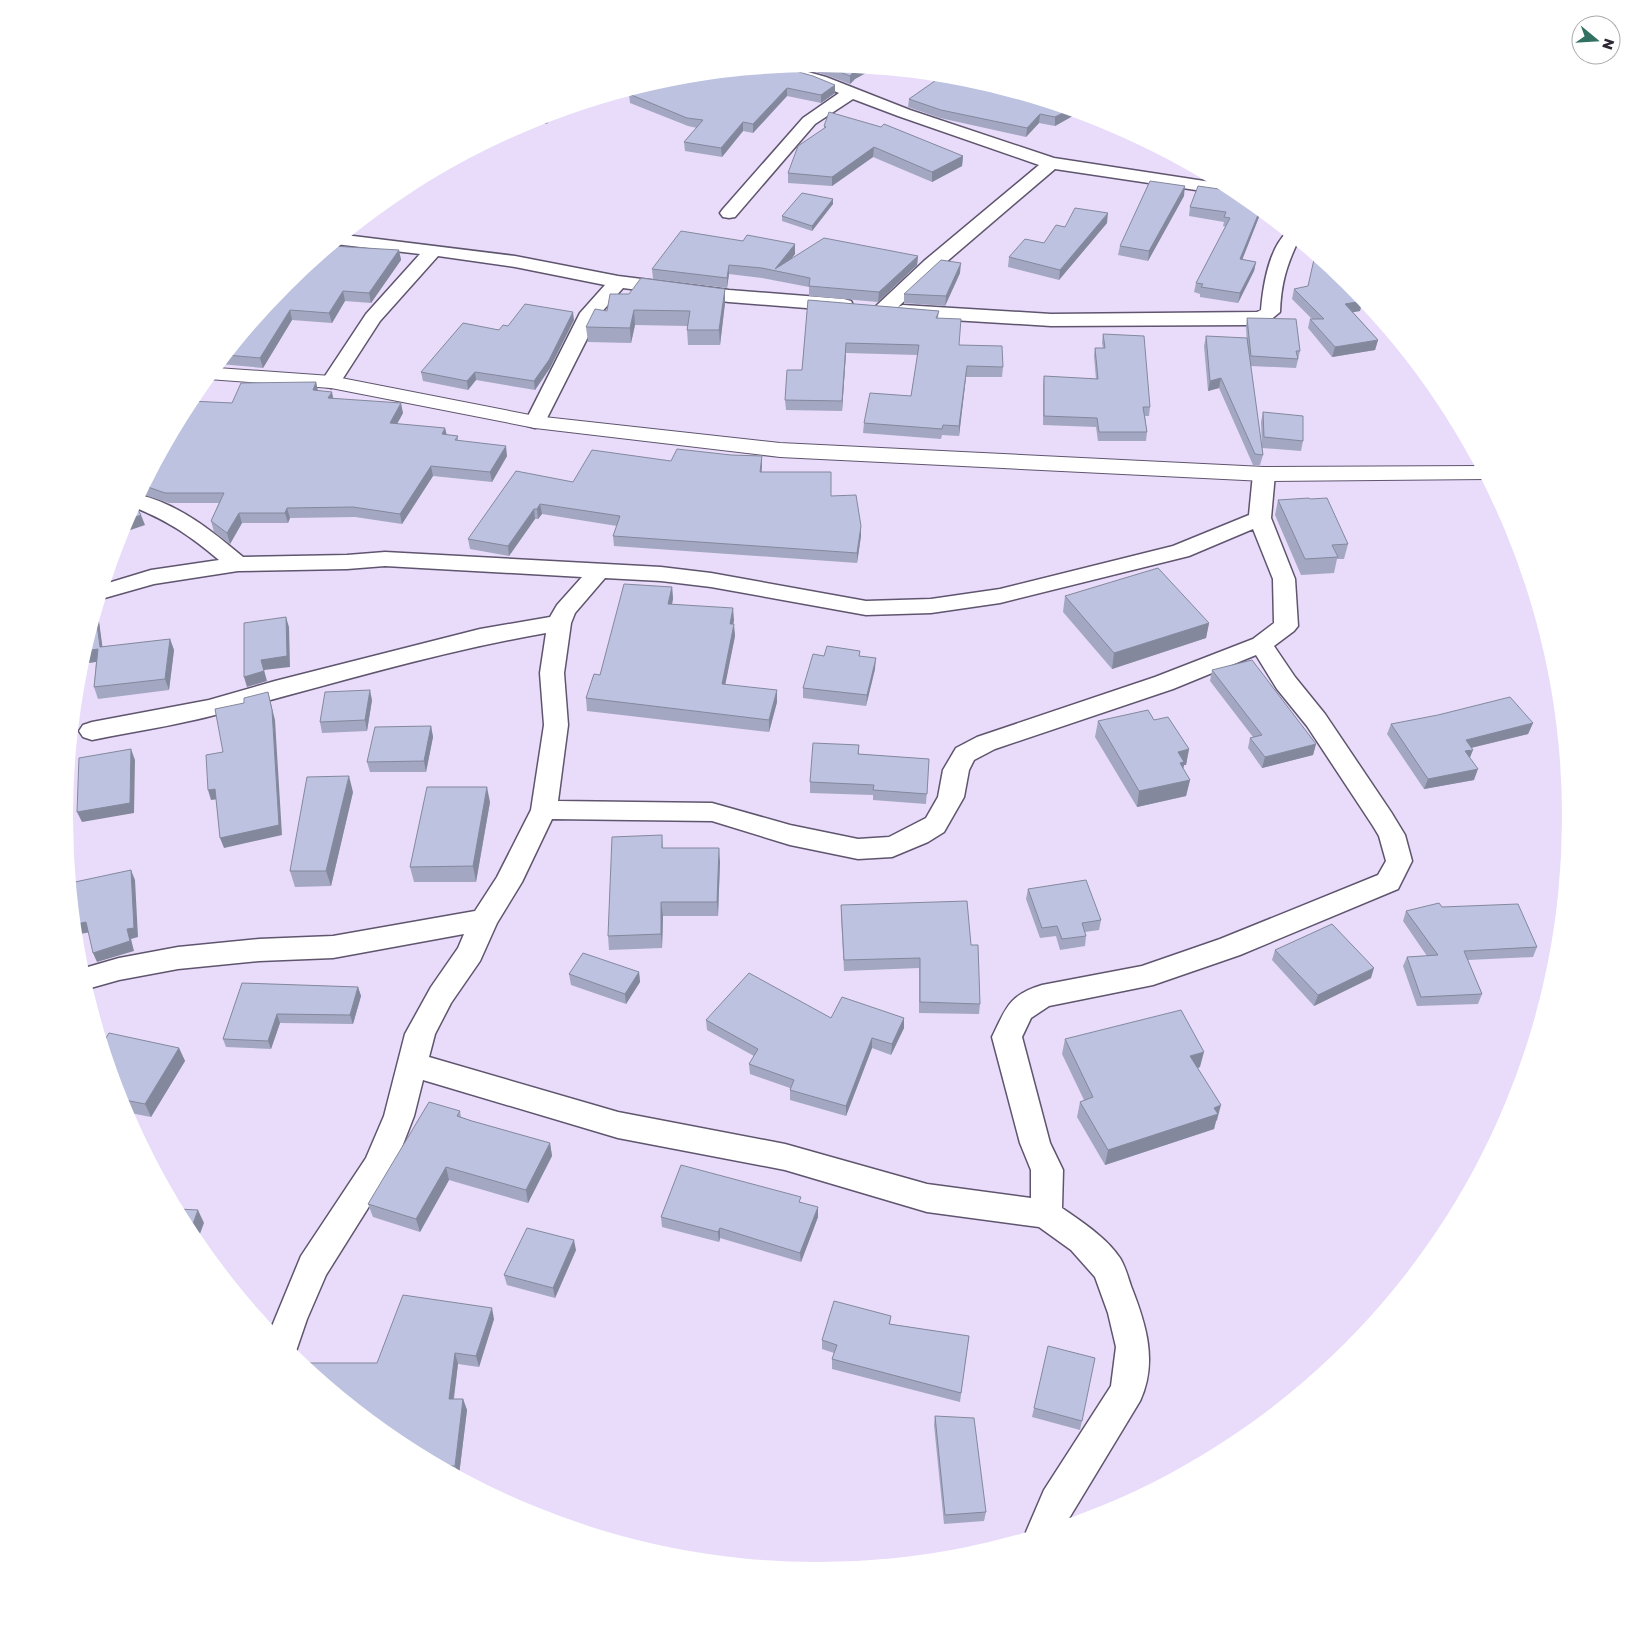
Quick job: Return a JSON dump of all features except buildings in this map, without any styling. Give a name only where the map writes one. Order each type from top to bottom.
[{"type":"street","points":[[795,73],[820,80],[904,113],[1051,163],[1216,188]]},
{"type":"street","points":[[729,213],[809,121],[852,92]]},
{"type":"street","points":[[883,310],[931,266],[1051,163]]},
{"type":"street","points":[[347,241],[513,260],[577,271],[618,282],[729,296],[857,306],[883,310],[1051,320],[1216,320],[1262,317],[1270,312],[1272,286],[1278,264],[1289,241]]},
{"type":"street","points":[[331,382],[373,318],[434,250]]},
{"type":"street","points":[[535,422],[590,313],[618,282]]},
{"type":"street","points":[[219,375],[331,382],[535,422],[780,450],[1264,474],[1478,473]]},
{"type":"street","points":[[544,810],[712,812],[790,835],[858,850],[892,847],[919,835],[935,825],[952,797],[956,770],[966,754],[986,743],[1164,683],[1261,644],[1286,626],[1284,579],[1260,518],[1264,474]]},
{"type":"street","points":[[143,503],[172,515],[199,532],[238,564]]},
{"type":"street","points":[[109,590],[151,577],[238,564],[347,562],[385,559],[600,570],[711,580],[866,608],[931,606],[1000,596],[1181,551],[1260,518]]},
{"type":"street","points":[[285,1336],[290,1319],[314,1266],[379,1165],[399,1116],[420,1034],[441,995],[470,953],[484,920],[508,882],[544,810],[556,725],[552,673],[560,623],[565,610],[600,570]]},
{"type":"street","points":[[92,731],[210,708],[275,689],[357,670],[480,637],[560,623]]},
{"type":"street","points":[[1046,1214],[1046,1170],[1035,1143],[1007,1037],[1020,1010],[1042,996],[1143,977],[1230,947],[1388,882],[1399,861],[1392,835],[1382,819],[1316,720],[1286,683],[1261,644]]},
{"type":"street","points":[[91,976],[178,958],[259,950],[333,947],[484,920]]},
{"type":"street","points":[[412,1065],[618,1125],[785,1157],[926,1198],[1046,1214],[1082,1240],[1108,1268],[1125,1313],[1133,1346],[1128,1390],[1057,1503],[1047,1525]]}]
